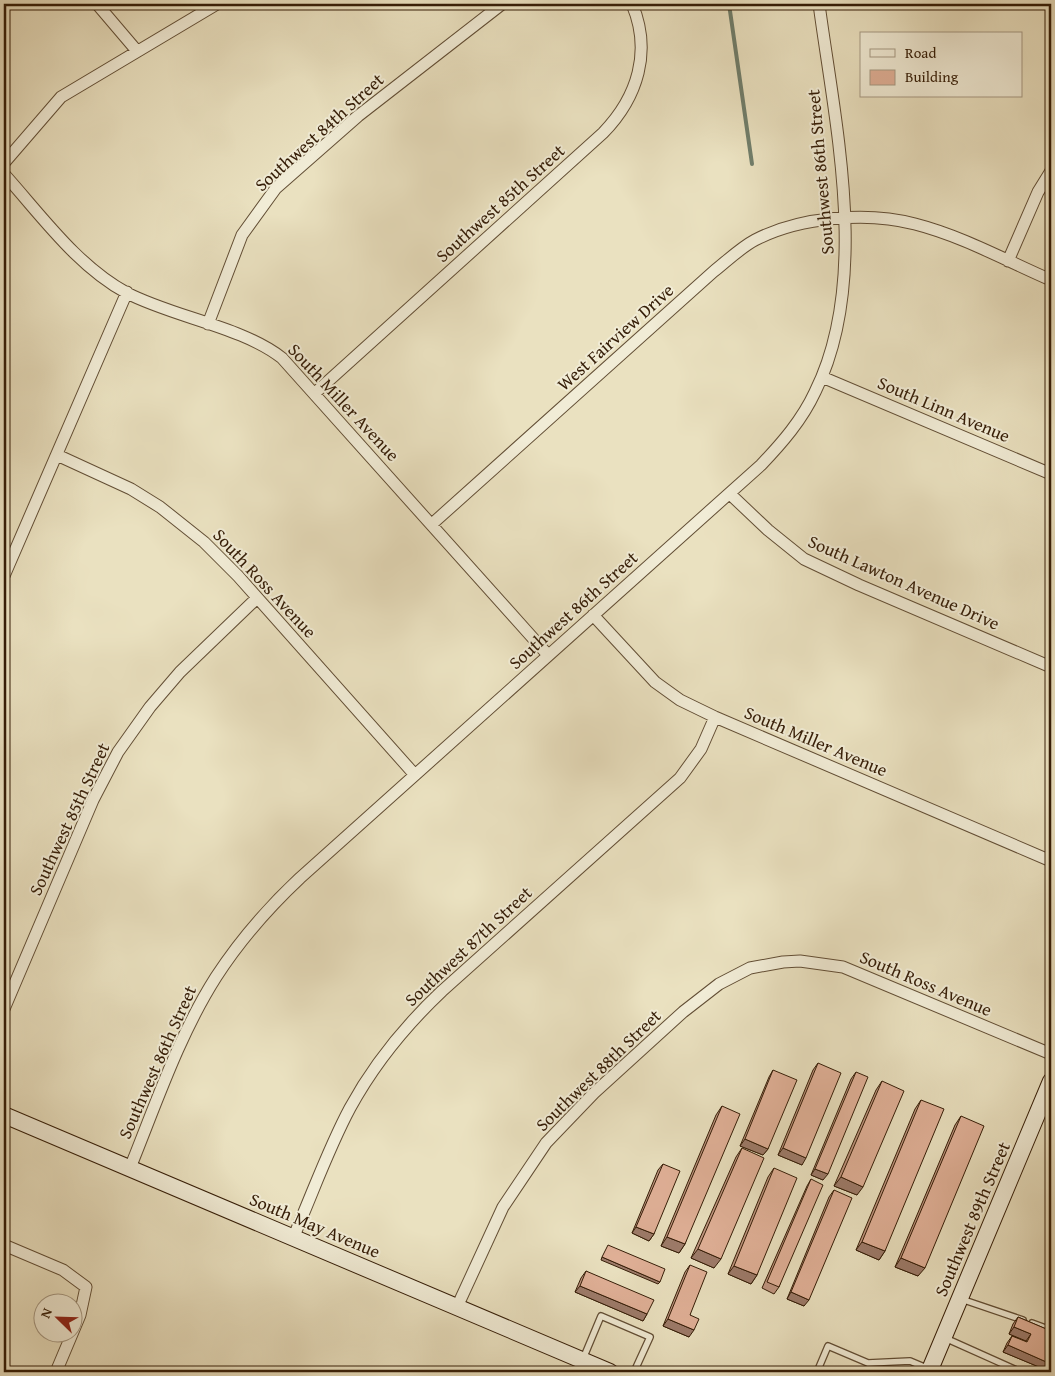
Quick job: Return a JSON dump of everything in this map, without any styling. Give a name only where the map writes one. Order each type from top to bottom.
[{"type":"main road","name":"Southwest 89th Street","points":[[932,1371],[960,1298],[1051,1081]]},
{"type":"main road","name":"South May Avenue","points":[[4,1115],[610,1372]]},
{"type":"street","points":[[97,4],[137,51]]},
{"type":"street","points":[[4,163],[61,96],[217,4]]},
{"type":"street","name":"Southwest 84th Street","points":[[208,324],[242,235],[255,214],[276,188],[358,116],[502,4]]},
{"type":"street","name":"Southwest 85th Street","points":[[315,393],[603,132],[620,114],[631,97],[640,62],[639,27],[632,4]]},
{"type":"street","name":"Southwest 86th Street","points":[[130,1168],[194,1017],[216,978],[241,941],[278,898],[730,494],[761,465],[793,430],[822,377],[842,312],[846,251],[843,198],[819,4]]},
{"type":"street","points":[[1008,261],[1038,192],[1051,171]]},
{"type":"street","name":"South Miller Avenue","points":[[4,174],[80,257],[127,292],[274,351],[315,393],[548,655]]},
{"type":"street","name":"West Fairview Drive","points":[[432,524],[737,252],[763,236],[800,223],[843,219],[868,218],[913,223],[948,235],[1051,280]]},
{"type":"street","points":[[4,576],[127,292]]},
{"type":"street","name":"South Linn Avenue","points":[[822,377],[1051,474]]},
{"type":"street","name":"South Ross Avenue","points":[[57,455],[110,478],[160,507],[217,554],[415,775]]},
{"type":"street","name":"South Lawton Avenue Drive","points":[[730,494],[768,530],[804,559],[859,585],[1051,667]]},
{"type":"street","name":"Southwest 85th Street","points":[[4,1009],[93,800],[118,752],[139,720],[174,678],[258,598]]},
{"type":"street","name":"South Miller Avenue","points":[[593,615],[655,682],[680,700],[715,717],[1051,860]]},
{"type":"street","name":"Southwest 87th Street","points":[[293,1238],[350,1108],[396,1040],[421,1010],[680,778],[701,749],[715,717]]},
{"type":"street","name":"South Ross Avenue","points":[[783,962],[818,962],[860,972],[1051,1054]]},
{"type":"street","name":"Southwest 88th Street","points":[[457,1307],[503,1207],[531,1162],[565,1122],[704,995],[719,984],[750,968],[783,962]]},
{"type":"street","points":[[4,1245],[63,1270],[86,1287],[80,1315],[56,1372]]},
{"type":"lane","points":[[960,1298],[1051,1330]]},
{"type":"lane","points":[[582,1360],[601,1316],[650,1337],[634,1372]]},
{"type":"lane","points":[[944,1338],[1021,1372]]},
{"type":"lane","points":[[817,1372],[828,1346],[868,1363],[910,1361],[932,1371]]},
{"type":"building","points":[[818,1063],[841,1073],[806,1158],[783,1148]]},
{"type":"building","points":[[773,1070],[797,1080],[768,1149],[745,1139]]},
{"type":"building","points":[[856,1072],[868,1077],[828,1174],[815,1169]]},
{"type":"building","points":[[882,1081],[904,1091],[863,1187],[841,1177]]},
{"type":"building","points":[[921,1100],[944,1109],[885,1251],[862,1242]]},
{"type":"building","points":[[722,1106],[740,1114],[685,1244],[667,1237]]},
{"type":"building","points":[[961,1116],[984,1126],[925,1268],[901,1258]]},
{"type":"building","points":[[742,1148],[764,1158],[721,1259],[698,1249]]},
{"type":"building","points":[[663,1164],[680,1171],[654,1234],[636,1227]]},
{"type":"building","points":[[774,1168],[797,1178],[757,1275],[734,1266]]},
{"type":"building","points":[[811,1179],[823,1185],[779,1287],[767,1282]]},
{"type":"building","points":[[834,1190],[852,1198],[809,1300],[791,1292]]},
{"type":"building","points":[[608,1245],[665,1269],[660,1282],[602,1257]]},
{"type":"building","points":[[690,1265],[707,1272],[690,1315],[699,1319],[694,1330],[668,1319]]},
{"type":"building","points":[[586,1271],[654,1300],[647,1314],[580,1286]]},
{"type":"building","points":[[1018,1317],[1051,1331],[1051,1364],[1008,1345],[1012,1336],[1027,1342],[1031,1334],[1014,1327]]},
{"type":"waterway","points":[[729,4],[752,164]]}]
